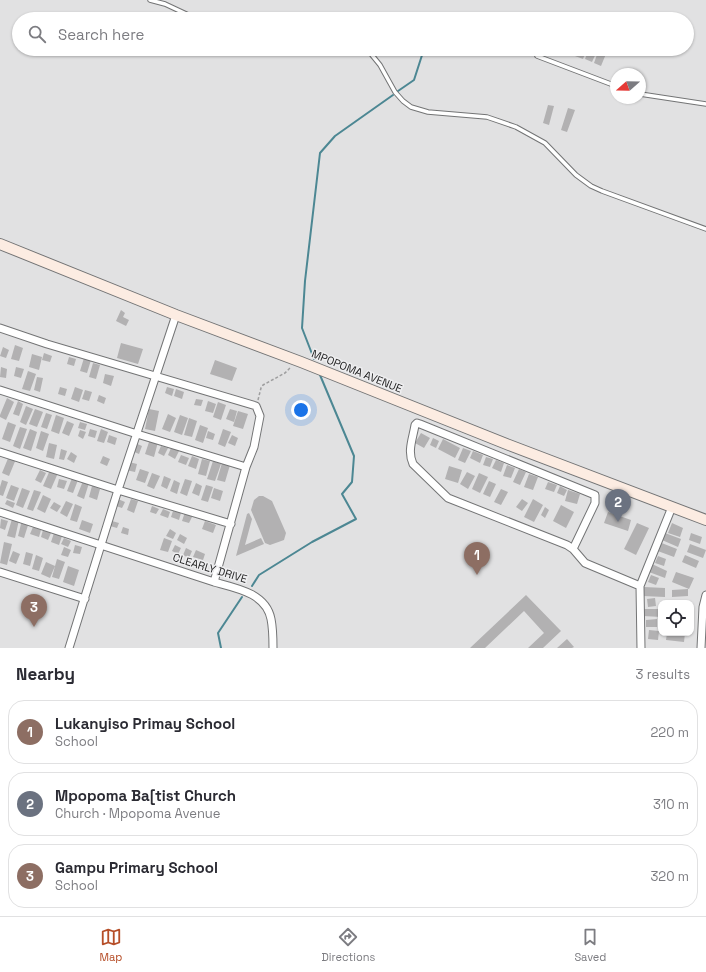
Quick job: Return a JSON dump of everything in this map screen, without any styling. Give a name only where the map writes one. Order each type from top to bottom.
[{"type":"street","name":"MPOPOMA AVENUE","points":[[0,244],[176,315],[297,360],[502,442],[706,520]]},
{"type":"street","points":[[69,648],[102,546],[118,490],[176,315]]},
{"type":"street","points":[[0,328],[155,377],[256,406],[260,416],[254,447],[246,467],[214,582]]},
{"type":"street","points":[[0,390],[246,467]]},
{"type":"street","points":[[573,549],[595,502],[595,495],[420,424],[417,423],[415,425],[410,454],[413,464],[446,496],[567,545],[573,549],[585,563],[640,586]]},
{"type":"street","points":[[0,452],[231,524]]},
{"type":"street","points":[[641,648],[640,586],[672,507]]},
{"type":"street","name":"CLEARLY DRIVE","points":[[0,512],[254,594],[268,609],[272,620],[273,648]]},
{"type":"street","points":[[0,572],[85,599]]},
{"type":"street","points":[[701,648],[702,607],[706,595]]},
{"type":"lane","points":[[150,0],[165,4],[182,12]]},
{"type":"lane","points":[[373,56],[380,65],[395,92],[411,107],[428,112],[487,117],[516,127],[545,143],[572,172],[591,186],[706,229]]},
{"type":"lane","points":[[537,56],[610,84]]},
{"type":"lane","points":[[646,95],[706,104]]},
{"type":"path","points":[[256,406],[263,385],[285,373],[297,360]]},
{"type":"building","points":[[575,56],[584,56],[583,59]]},
{"type":"building","points":[[586,56],[595,56],[592,62],[585,59]]},
{"type":"building","points":[[596,56],[605,56],[601,66],[594,63]]},
{"type":"building","points":[[548,105],[554,106],[549,125],[543,123]]},
{"type":"building","points":[[568,108],[575,110],[567,132],[561,130]]},
{"type":"building","points":[[121,310],[125,313],[123,317],[129,320],[126,326],[116,321]]},
{"type":"building","points":[[121,343],[143,349],[138,364],[117,358]]},
{"type":"building","points":[[15,345],[23,348],[19,361],[11,359]]},
{"type":"building","points":[[3,347],[9,350],[6,358],[0,356]]},
{"type":"building","points":[[44,353],[52,356],[50,362],[42,360]]},
{"type":"building","points":[[32,354],[42,357],[39,370],[29,367]]},
{"type":"building","points":[[69,357],[76,359],[74,366],[67,364]]},
{"type":"building","points":[[84,358],[91,360],[87,373],[80,371]]},
{"type":"building","points":[[215,360],[237,368],[232,381],[210,374]]},
{"type":"building","points":[[93,363],[100,365],[96,379],[89,377]]},
{"type":"building","points":[[1,367],[7,369],[6,378],[0,377]]},
{"type":"building","points":[[16,367],[24,369],[21,378],[14,376]]},
{"type":"building","points":[[28,371],[36,374],[30,391],[22,389]]},
{"type":"building","points":[[105,374],[114,376],[111,386],[103,383]]},
{"type":"building","points":[[37,377],[43,378],[40,392],[34,390]]},
{"type":"building","points":[[60,387],[67,389],[65,396],[58,394]]},
{"type":"building","points":[[75,387],[83,390],[79,402],[71,399]]},
{"type":"building","points":[[167,387],[174,389],[172,396],[165,393]]},
{"type":"building","points":[[176,389],[184,392],[182,399],[174,396]]},
{"type":"building","points":[[85,390],[92,392],[89,401],[82,399]]},
{"type":"building","points":[[99,395],[106,398],[104,404],[97,401]]},
{"type":"building","points":[[7,398],[14,402],[6,420],[0,417],[0,415]]},
{"type":"building","points":[[196,399],[203,400],[201,406],[194,405]]},
{"type":"building","points":[[18,401],[23,404],[19,416],[13,414]]},
{"type":"building","points":[[208,401],[216,404],[213,413],[205,411]]},
{"type":"building","points":[[218,402],[226,405],[221,420],[213,417]]},
{"type":"building","points":[[26,406],[33,409],[26,425],[20,422]]},
{"type":"building","points":[[35,409],[43,412],[37,427],[29,424]]},
{"type":"building","points":[[149,409],[159,411],[155,431],[145,429]]},
{"type":"building","points":[[230,409],[237,411],[234,422],[226,419]]},
{"type":"building","points":[[238,411],[248,414],[243,429],[233,426]]},
{"type":"building","points":[[46,413],[52,415],[47,429],[41,427]]},
{"type":"building","points":[[168,414],[176,418],[170,432],[162,429]]},
{"type":"building","points":[[56,415],[64,418],[59,434],[51,431]]},
{"type":"building","points":[[180,415],[188,418],[182,435],[174,432]]},
{"type":"building","points":[[189,418],[197,421],[192,437],[184,435]]},
{"type":"building","points":[[67,421],[74,424],[69,436],[62,433]]},
{"type":"building","points":[[8,422],[16,425],[10,442],[2,439]]},
{"type":"building","points":[[80,422],[87,424],[85,430],[78,428]]},
{"type":"building","points":[[200,425],[208,428],[203,443],[195,440]]},
{"type":"building","points":[[20,427],[27,429],[20,449],[13,446]]},
{"type":"building","points":[[30,429],[37,432],[31,451],[23,448]]},
{"type":"building","points":[[90,429],[97,431],[95,438],[88,436]]},
{"type":"building","points":[[101,429],[108,432],[104,443],[97,441]]},
{"type":"building","points":[[223,429],[231,432],[225,447],[218,444]]},
{"type":"building","points":[[80,430],[86,432],[83,439],[78,436]]},
{"type":"building","points":[[41,431],[49,434],[43,451],[36,448]]},
{"type":"building","points":[[208,431],[215,434],[213,440],[206,438]]},
{"type":"building","points":[[421,433],[430,438],[424,448],[415,443]]},
{"type":"building","points":[[109,435],[117,438],[115,445],[107,442]]},
{"type":"building","points":[[232,435],[238,438],[235,446],[228,443]]},
{"type":"building","points":[[433,438],[439,441],[436,448],[430,445]]},
{"type":"building","points":[[150,439],[158,442],[154,457],[145,454]]},
{"type":"building","points":[[443,439],[460,448],[455,458],[438,449]]},
{"type":"building","points":[[49,443],[57,445],[54,459],[46,457]]},
{"type":"building","points":[[135,443],[142,446],[139,454],[132,451]]},
{"type":"building","points":[[161,446],[168,448],[164,456],[158,453]]},
{"type":"building","points":[[171,448],[179,451],[175,459],[168,455]]},
{"type":"building","points":[[463,448],[471,451],[465,463],[458,460]]},
{"type":"building","points":[[61,449],[67,451],[64,460],[59,459]]},
{"type":"building","points":[[473,451],[483,455],[480,463],[470,458]]},
{"type":"building","points":[[71,452],[77,456],[74,463],[67,459]]},
{"type":"building","points":[[181,455],[189,458],[186,465],[178,462]]},
{"type":"building","points":[[9,456],[16,459],[9,476],[2,473]]},
{"type":"building","points":[[103,456],[110,459],[107,466],[100,463]]},
{"type":"building","points":[[192,456],[199,459],[196,469],[188,466]]},
{"type":"building","points":[[486,457],[493,459],[490,467],[483,465]]},
{"type":"building","points":[[202,459],[210,461],[206,476],[198,474]]},
{"type":"building","points":[[496,460],[504,463],[501,472],[492,468]]},
{"type":"building","points":[[213,461],[221,464],[215,481],[207,479]]},
{"type":"building","points":[[129,462],[137,464],[135,472],[126,470]]},
{"type":"building","points":[[222,463],[230,465],[225,482],[217,480]]},
{"type":"building","points":[[507,465],[515,468],[511,478],[503,476]]},
{"type":"building","points":[[449,466],[462,470],[458,483],[445,479]]},
{"type":"building","points":[[140,469],[149,472],[145,483],[136,480]]},
{"type":"building","points":[[519,469],[526,472],[520,485],[513,482]]},
{"type":"building","points":[[40,470],[46,473],[41,483],[35,480]]},
{"type":"building","points":[[50,470],[58,473],[51,489],[43,486]]},
{"type":"building","points":[[467,472],[475,476],[468,489],[460,484]]},
{"type":"building","points":[[152,473],[160,476],[154,489],[147,486]]},
{"type":"building","points":[[479,473],[488,477],[480,493],[472,489]]},
{"type":"building","points":[[529,474],[538,477],[533,490],[524,487]]},
{"type":"building","points":[[164,476],[171,479],[167,489],[161,486]]},
{"type":"building","points":[[72,478],[78,480],[73,493],[67,491]]},
{"type":"building","points":[[59,479],[67,481],[64,489],[57,487]]},
{"type":"building","points":[[185,479],[192,481],[187,496],[180,493]]},
{"type":"building","points":[[2,480],[8,482],[3,496],[0,495]]},
{"type":"building","points":[[174,480],[180,483],[177,494],[170,491]]},
{"type":"building","points":[[83,481],[89,483],[84,499],[77,496]]},
{"type":"building","points":[[489,481],[496,484],[490,497],[483,494]]},
{"type":"building","points":[[548,482],[557,485],[554,492],[545,489]]},
{"type":"building","points":[[196,483],[202,486],[199,496],[192,493]]},
{"type":"building","points":[[11,485],[19,488],[14,501],[6,498]]},
{"type":"building","points":[[206,485],[213,487],[208,502],[201,500]]},
{"type":"building","points":[[92,486],[100,489],[97,500],[89,497]]},
{"type":"building","points":[[560,486],[567,490],[564,496],[557,493]]},
{"type":"building","points":[[22,488],[30,491],[23,508],[16,505]]},
{"type":"building","points":[[214,488],[223,491],[220,501],[211,498]]},
{"type":"building","points":[[501,489],[508,492],[501,505],[494,502]]},
{"type":"building","points":[[34,490],[41,492],[33,511],[27,509]]},
{"type":"building","points":[[568,490],[580,494],[577,504],[565,501]]},
{"type":"building","points":[[43,495],[51,499],[45,513],[37,509]]},
{"type":"building","points":[[259,496],[263,496],[272,501],[286,533],[284,540],[270,545],[265,543],[251,510],[254,500]]},
{"type":"building","points":[[118,499],[125,502],[122,508],[116,506]]},
{"type":"building","points":[[131,499],[138,501],[134,513],[127,510]]},
{"type":"building","points":[[522,499],[528,503],[522,511],[516,507]]},
{"type":"building","points":[[533,499],[543,505],[534,522],[524,517]]},
{"type":"building","points":[[7,500],[15,503],[13,508],[5,504]]},
{"type":"building","points":[[66,501],[73,504],[67,517],[60,513]]},
{"type":"building","points":[[54,502],[61,506],[57,512],[50,508]]},
{"type":"building","points":[[75,504],[82,507],[77,522],[70,520]]},
{"type":"building","points":[[561,505],[574,512],[566,528],[553,521]]},
{"type":"building","points":[[152,506],[159,509],[156,514],[150,512]]},
{"type":"building","points":[[545,507],[549,510],[545,518],[541,515]]},
{"type":"building","points":[[163,509],[170,512],[168,518],[160,515]]},
{"type":"building","points":[[173,511],[181,513],[179,520],[171,517]]},
{"type":"building","points":[[185,512],[193,515],[189,523],[182,521]]},
{"type":"building","points":[[608,512],[631,520],[628,531],[604,523]]},
{"type":"building","points":[[249,513],[252,519],[245,545],[261,538],[264,544],[236,556],[247,514]]},
{"type":"building","points":[[1,519],[8,521],[5,530],[0,528]]},
{"type":"building","points":[[12,519],[19,520],[15,538],[7,536]]},
{"type":"building","points":[[22,520],[29,522],[24,538],[18,536]]},
{"type":"building","points":[[82,520],[93,524],[90,533],[79,529]]},
{"type":"building","points":[[112,521],[119,523],[117,528],[110,526]]},
{"type":"building","points":[[205,521],[216,525],[213,533],[202,529]]},
{"type":"building","points":[[637,523],[649,528],[636,555],[624,549]]},
{"type":"building","points":[[672,523],[683,528],[680,537],[668,533]]},
{"type":"building","points":[[33,527],[41,530],[39,537],[30,534]]},
{"type":"building","points":[[123,527],[129,529],[128,535],[121,533]]},
{"type":"building","points":[[170,529],[176,533],[173,539],[166,536]]},
{"type":"building","points":[[43,530],[51,533],[48,540],[41,537]]},
{"type":"building","points":[[54,533],[62,536],[59,545],[51,542]]},
{"type":"building","points":[[665,533],[681,539],[678,547],[662,540]]},
{"type":"building","points":[[691,533],[702,537],[700,544],[689,540]]},
{"type":"building","points":[[180,534],[187,538],[184,544],[177,540]]},
{"type":"building","points":[[64,538],[71,541],[68,547],[61,544]]},
{"type":"building","points":[[164,538],[172,541],[168,552],[160,550]]},
{"type":"building","points":[[4,542],[12,544],[7,565],[0,563]]},
{"type":"building","points":[[659,542],[677,549],[674,557],[655,550]]},
{"type":"building","points":[[690,544],[706,550],[703,558],[687,552]]},
{"type":"building","points":[[75,545],[82,547],[80,554],[73,553]]},
{"type":"building","points":[[175,545],[181,548],[178,554],[172,551]]},
{"type":"building","points":[[64,547],[71,550],[68,557],[61,555]]},
{"type":"building","points":[[186,548],[192,551],[189,558],[183,555]]},
{"type":"building","points":[[196,550],[205,554],[203,560],[193,557]]},
{"type":"building","points":[[13,551],[20,554],[16,564],[9,561]]},
{"type":"building","points":[[26,552],[33,554],[30,566],[23,564]]},
{"type":"building","points":[[36,555],[43,558],[39,571],[32,569]]},
{"type":"building","points":[[685,555],[699,561],[696,568],[682,562]]},
{"type":"building","points":[[658,556],[666,559],[664,566],[655,563]]},
{"type":"building","points":[[57,559],[65,562],[59,579],[52,577]]},
{"type":"building","points":[[46,562],[55,566],[50,578],[41,574]]},
{"type":"building","points":[[652,564],[667,571],[665,578],[649,572]]},
{"type":"building","points":[[68,566],[79,570],[74,586],[63,582]]},
{"type":"building","points":[[676,572],[694,578],[689,589],[672,582]]},
{"type":"building","points":[[651,575],[659,578],[656,585],[648,582]]},
{"type":"building","points":[[644,587],[665,588],[665,597],[643,596]]},
{"type":"building","points":[[688,589],[688,596],[672,597],[672,590]]},
{"type":"building","points":[[526,595],[561,631],[543,648],[528,648],[544,633],[524,611],[485,648],[470,648]]},
{"type":"building","points":[[655,598],[656,606],[648,607],[647,599]]},
{"type":"building","points":[[643,609],[658,609],[658,617],[643,616]]},
{"type":"building","points":[[657,619],[657,627],[646,627],[646,620]]},
{"type":"building","points":[[649,630],[658,631],[658,640],[648,639]]},
{"type":"building","points":[[667,636],[685,636],[684,642],[666,640]]},
{"type":"building","points":[[567,639],[574,647],[557,648]]},
{"type":"waterway","points":[[398,91],[414,80],[422,56]]},
{"type":"waterway","points":[[314,359],[302,328],[305,281],[320,153],[335,136],[393,95]]},
{"type":"waterway","points":[[252,586],[259,575],[312,542],[356,519],[342,494],[352,482],[354,456],[320,375]]},
{"type":"waterway","points":[[221,648],[218,633],[242,597]]},
{"type":"place","name":"Mpopoma Ba[tist Church","points":[[618,522]]},
{"type":"place","name":"Lukanyiso Primay School","points":[[477,575]]},
{"type":"place","name":"Gampu Primary School","points":[[34,627]]}]
